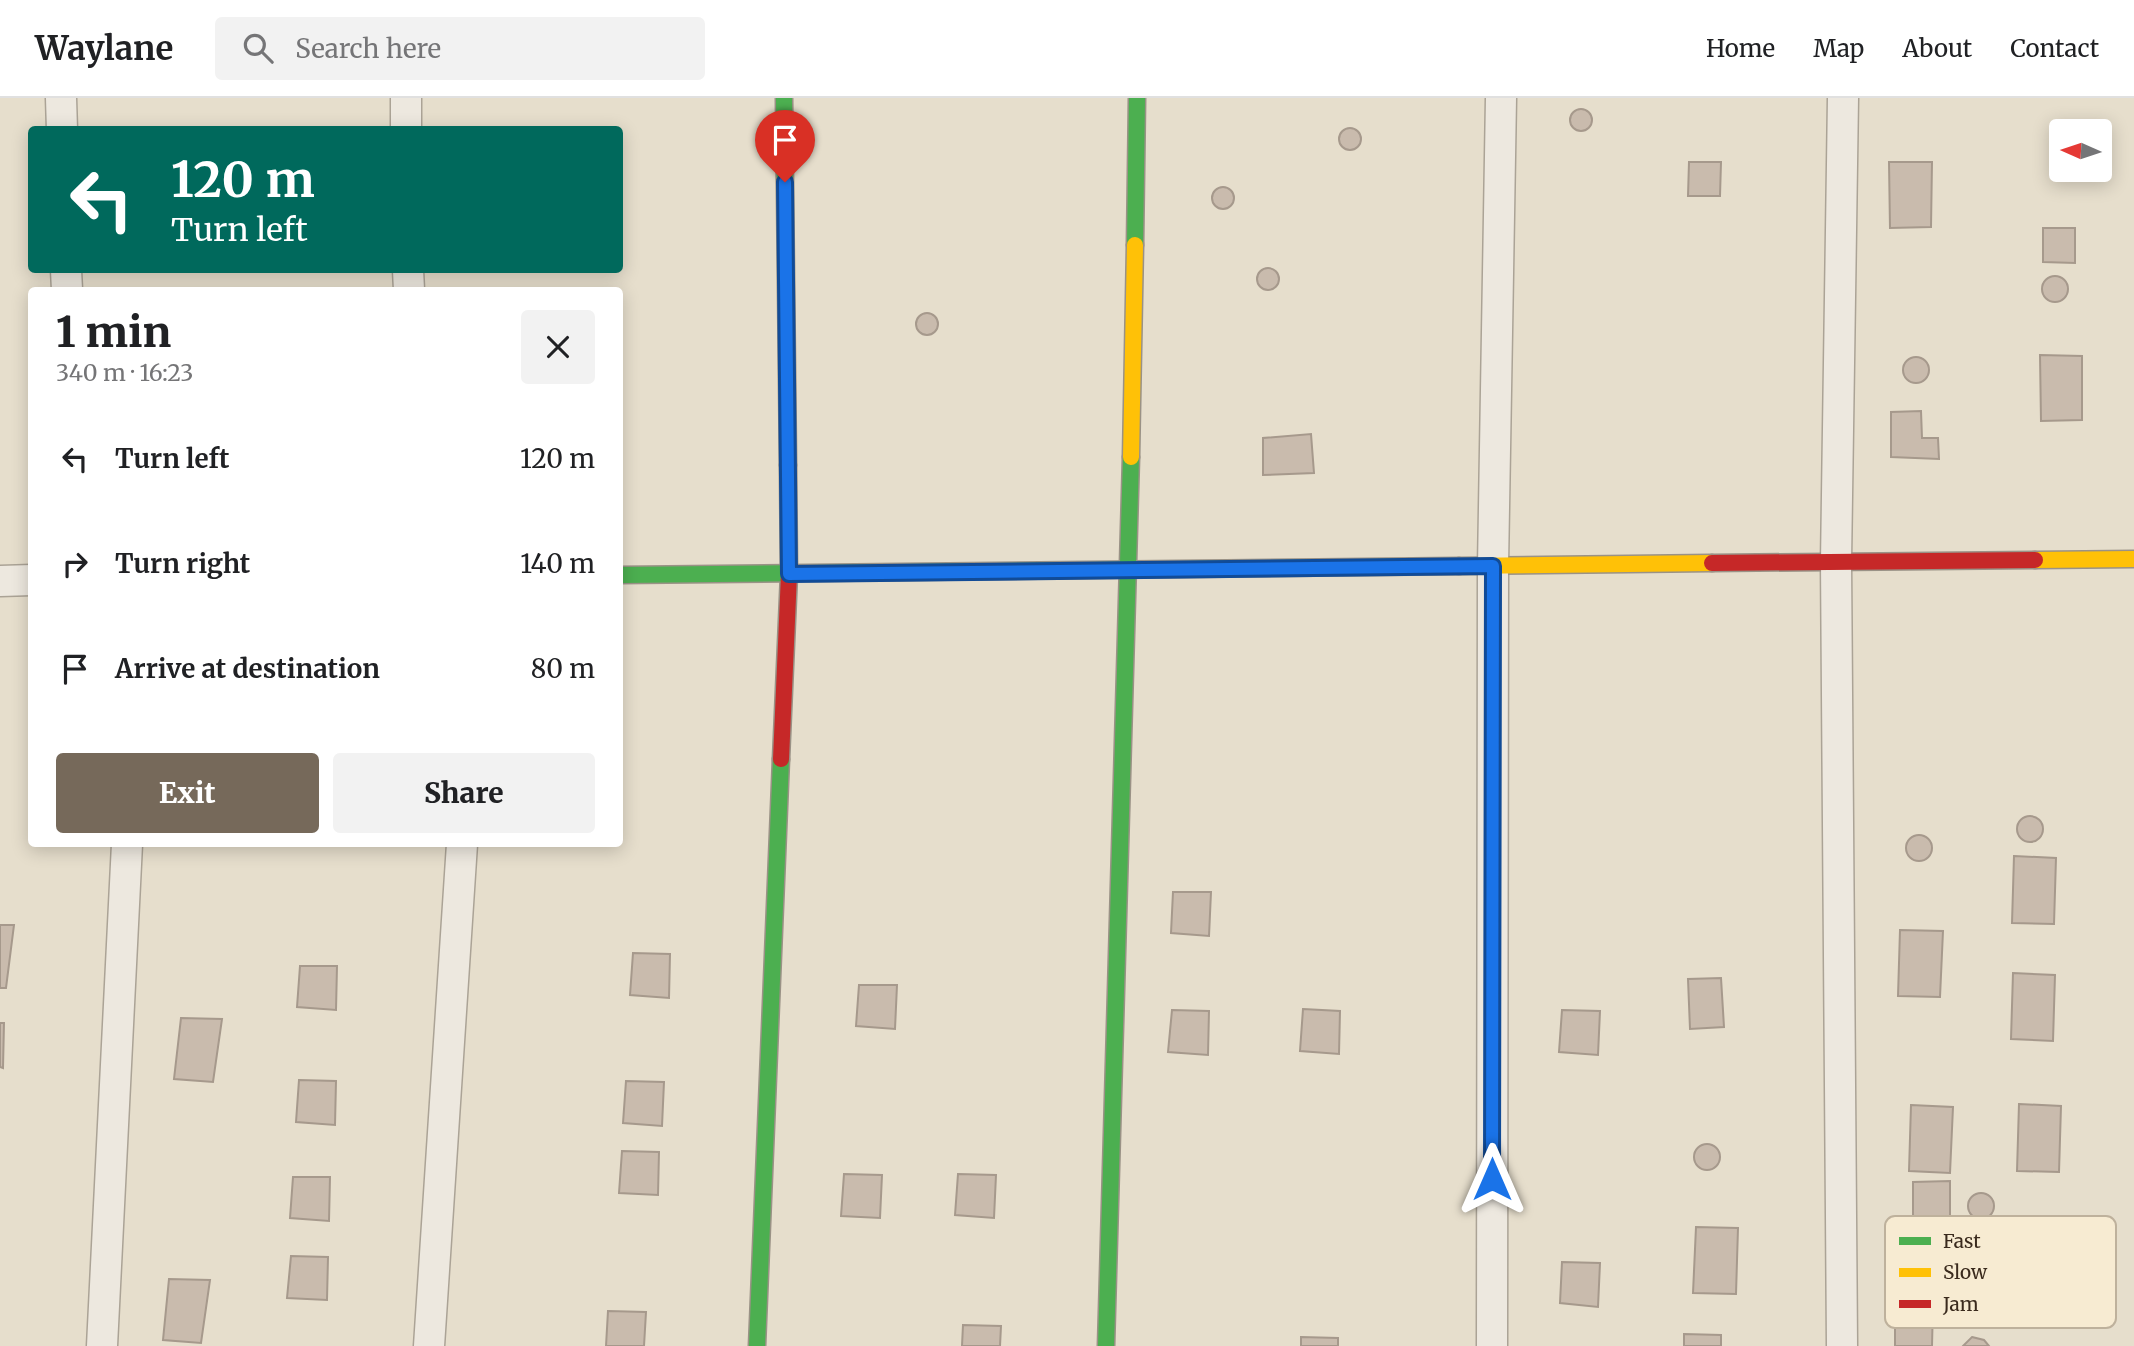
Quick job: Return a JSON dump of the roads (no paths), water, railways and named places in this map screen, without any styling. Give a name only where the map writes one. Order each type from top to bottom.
[{"type":"street","points":[[61,98],[62,126]]},
{"type":"street","points":[[406,98],[406,126]]},
{"type":"street","points":[[757,1346],[789,574],[784,98]]},
{"type":"street","points":[[1106,1346],[1129,570],[1137,98]]},
{"type":"street","points":[[1492,1346],[1493,566],[1501,98]]},
{"type":"street","points":[[1842,1346],[1836,562],[1843,98]]},
{"type":"street","points":[[623,576],[2134,559]]},
{"type":"street","points":[[0,581],[28,580]]},
{"type":"street","points":[[102,1346],[127,847]]},
{"type":"street","points":[[429,1346],[462,847]]}]
